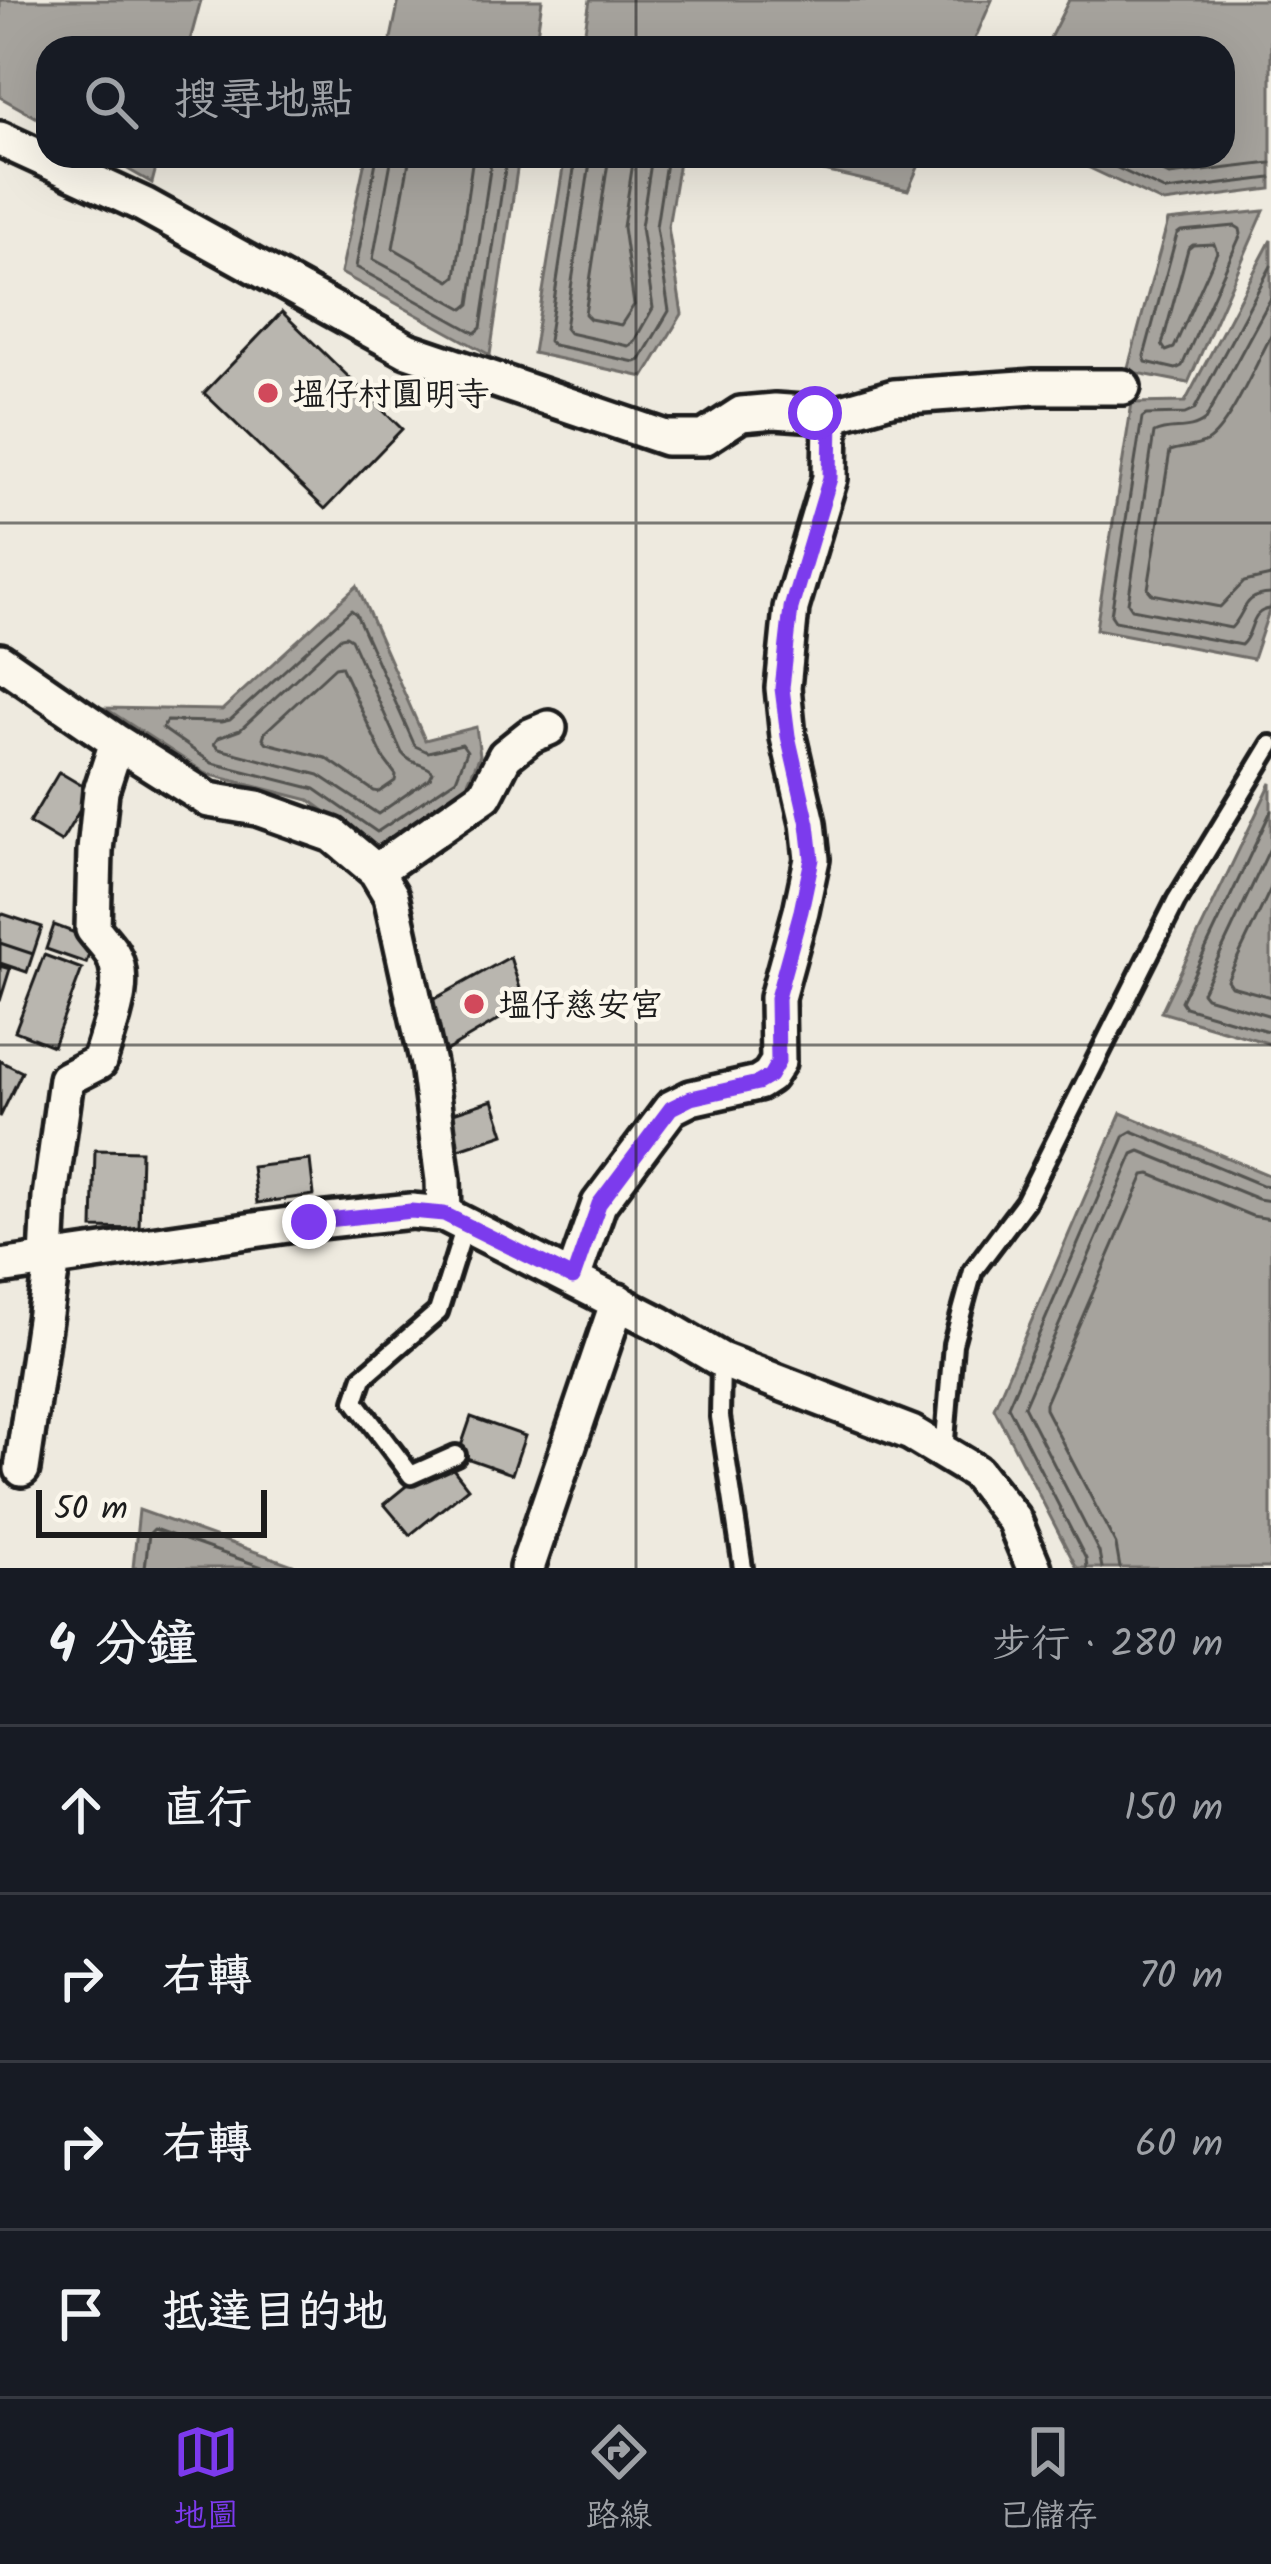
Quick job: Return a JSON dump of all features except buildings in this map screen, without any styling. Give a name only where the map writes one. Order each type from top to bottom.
[{"type":"street","points":[[0,139],[36,156]]},
{"type":"street","points":[[62,168],[144,206],[407,350],[666,438],[704,438],[741,414],[831,415],[894,397],[1034,387],[1123,387]]},
{"type":"street","points":[[573,1278],[599,1204],[671,1108],[691,1098],[758,1083],[770,1076],[778,1062],[777,998],[812,859],[782,688],[791,608],[830,478],[831,415]]},
{"type":"street","points":[[0,661],[209,800],[257,808],[333,835],[376,871],[391,896],[428,1064],[443,1180],[454,1220]]},
{"type":"street","points":[[376,871],[484,795],[505,756],[549,728]]},
{"type":"street","points":[[22,1469],[50,1260],[50,1197],[66,1079],[99,1062],[116,998],[118,970],[113,954],[93,929],[101,791],[117,742]]},
{"type":"street","points":[[0,1267],[411,1211],[454,1220],[618,1301],[721,1360],[910,1433],[976,1472],[1014,1520],[1034,1568]]},
{"type":"street","points":[[527,1568],[618,1301]]},
{"type":"lane","points":[[944,1453],[953,1344],[974,1271],[1025,1202],[1176,901],[1271,745]]},
{"type":"lane","points":[[454,1220],[438,1312],[363,1377],[355,1400],[411,1475],[456,1455]]},
{"type":"lane","points":[[721,1360],[720,1417],[743,1568]]},
{"type":"water","points":[[0,0],[201,0],[191,36],[36,36],[36,117],[0,97]]},
{"type":"water","points":[[399,0],[542,0],[537,36],[392,36]]},
{"type":"water","points":[[590,0],[992,0],[976,36],[584,36]]},
{"type":"water","points":[[1069,0],[1271,0],[1271,189],[1164,203],[1090,168],[1235,168],[1235,36],[1051,36]]},
{"type":"water","points":[[126,168],[156,168],[152,183]]},
{"type":"water","points":[[363,168],[517,168],[490,355],[341,273]]},
{"type":"water","points":[[563,168],[678,168],[668,227],[682,314],[644,377],[533,353]]},
{"type":"water","points":[[811,168],[918,168],[908,190]]},
{"type":"water","points":[[1264,211],[1188,383],[1127,371],[1168,221]]},
{"type":"water","points":[[1271,240],[1271,605],[1253,659],[1096,629],[1132,403],[1185,402]]},
{"type":"water","points":[[357,586],[425,740],[476,727],[480,755],[466,786],[376,848],[309,800],[207,774],[105,708],[222,710]]},
{"type":"water","points":[[1271,783],[1271,1044],[1161,1012]]},
{"type":"water","points":[[1121,1113],[1271,1176],[1271,1568],[1077,1568],[994,1408]]},
{"type":"water","points":[[139,1510],[301,1568],[133,1568]]},
{"type":"place","name":"塭仔村圓明寺","points":[[268,393]]},
{"type":"place","name":"塭仔慈安宮","points":[[474,1004]]},
{"type":"route","points":[[309,1222],[411,1211],[444,1214],[573,1278],[599,1204],[671,1108],[770,1076],[778,1062],[777,998],[812,859],[782,688],[791,608],[830,478],[831,415],[815,413]]}]
